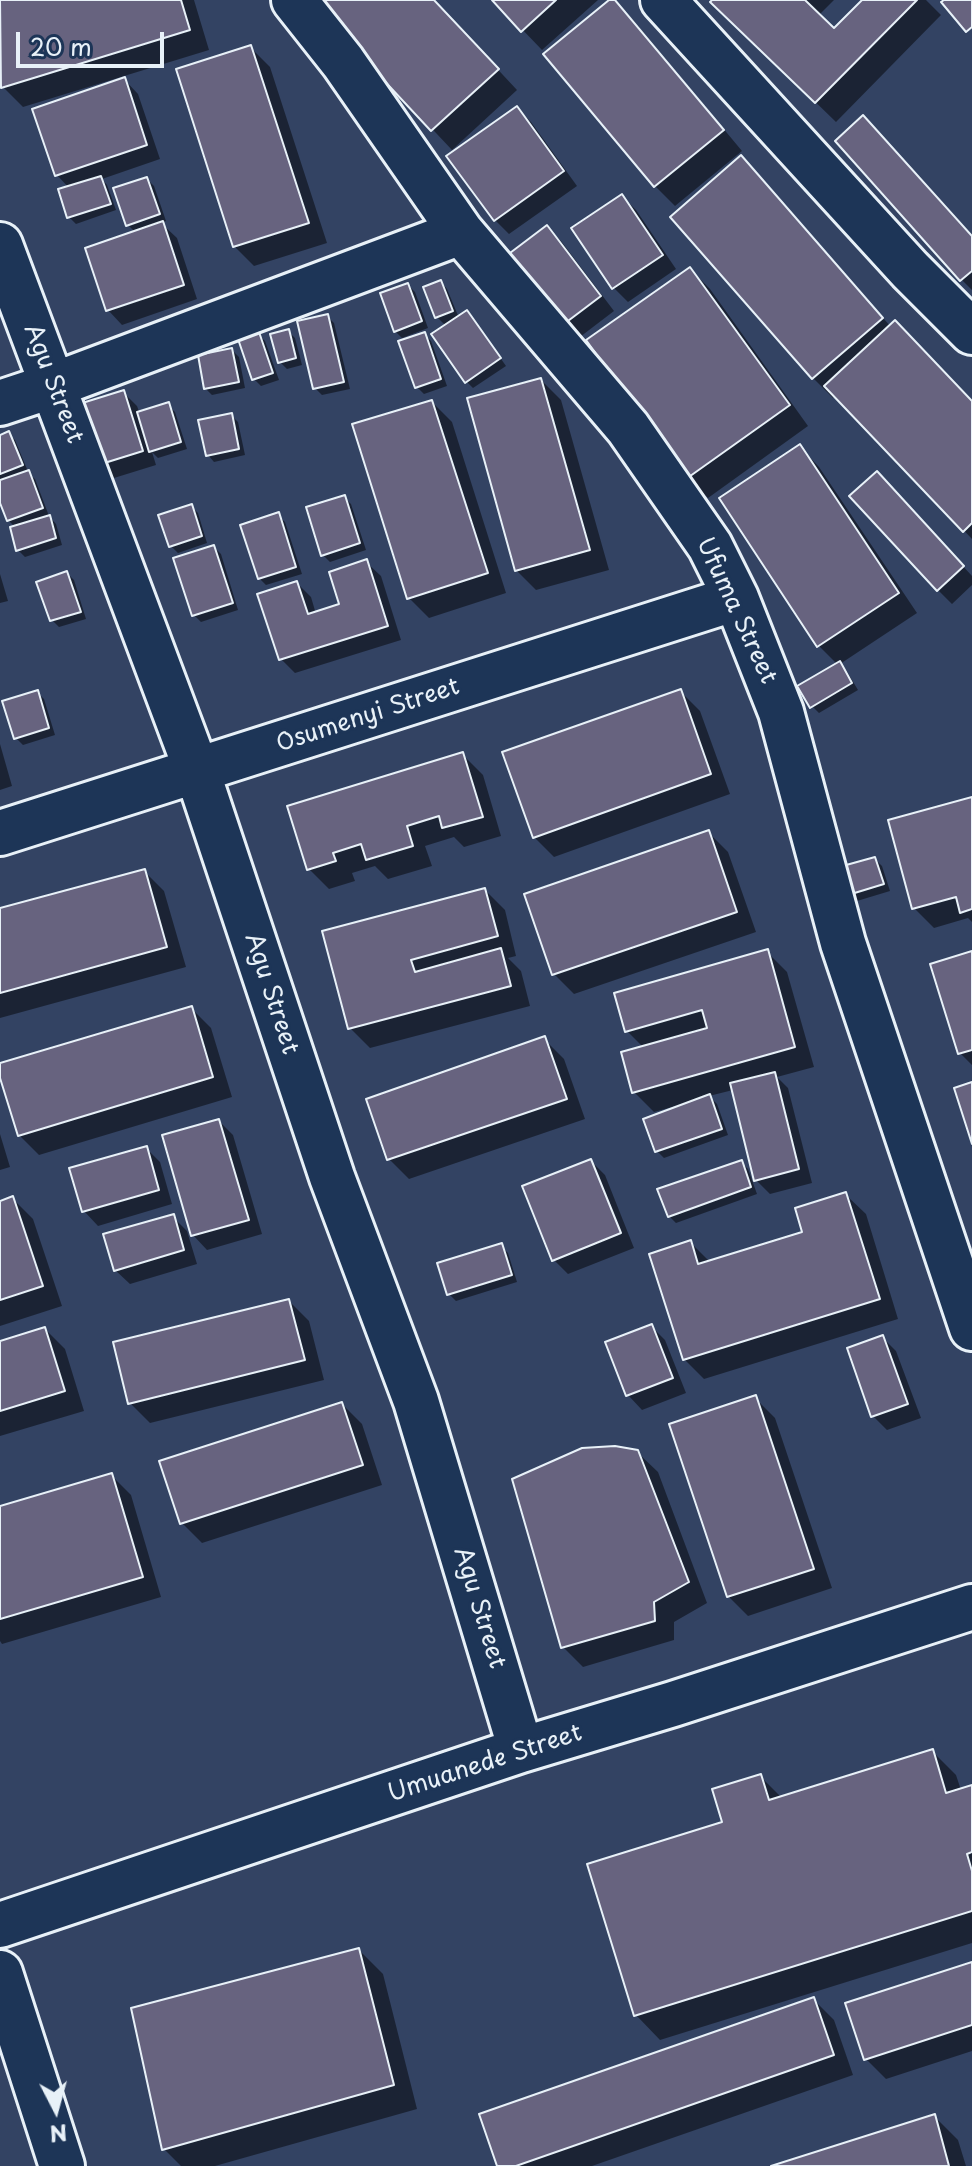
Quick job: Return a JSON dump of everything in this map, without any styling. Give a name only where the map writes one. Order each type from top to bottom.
[{"type":"street","name":"Ufuma Street","points":[[294,0],[343,62],[461,232],[628,428],[710,546],[736,598],[781,712],[843,943],[972,1328]]},
{"type":"street","points":[[663,0],[910,270],[972,332]]},
{"type":"street","points":[[0,403],[461,232]]},
{"type":"street","name":"Agu Street","points":[[0,245],[197,771],[332,1177],[416,1401],[521,1750]]},
{"type":"street","name":"Osumenyi Street","points":[[0,833],[736,598]]},
{"type":"street","name":"Umuanede Street","points":[[0,1925],[521,1750],[972,1607]]},
{"type":"street","points":[[0,1973],[62,2166]]},
{"type":"building","points":[[0,0],[181,0],[190,30],[1,88]]},
{"type":"building","points":[[309,0],[434,0],[499,69],[431,131]]},
{"type":"building","points":[[492,0],[556,0],[521,32]]},
{"type":"building","points":[[609,0],[615,0],[724,130],[654,187],[543,54]]},
{"type":"building","points":[[805,0],[834,28],[862,0],[917,0],[815,103],[710,2]]},
{"type":"building","points":[[972,0],[972,27],[966,32],[941,2]]},
{"type":"building","points":[[251,45],[309,223],[233,247],[176,69]]},
{"type":"building","points":[[125,77],[147,145],[55,176],[32,109]]},
{"type":"building","points":[[517,106],[564,171],[494,221],[446,156]]},
{"type":"building","points":[[863,115],[972,236],[972,271],[960,281],[835,141]]},
{"type":"building","points":[[741,155],[883,318],[812,379],[670,217]]},
{"type":"building","points":[[101,176],[111,204],[67,218],[58,189]]},
{"type":"building","points":[[147,177],[160,214],[126,226],[113,188]]},
{"type":"building","points":[[622,194],[663,255],[612,289],[571,228]]},
{"type":"building","points":[[163,221],[184,285],[106,311],[85,248]]},
{"type":"building","points":[[547,225],[601,296],[560,327],[506,256]]},
{"type":"building","points":[[690,267],[790,405],[686,479],[586,340]]},
{"type":"building","points":[[441,280],[453,311],[435,318],[423,287]]},
{"type":"building","points":[[408,283],[422,321],[394,332],[380,293]]},
{"type":"building","points":[[467,310],[501,358],[465,383],[431,334]]},
{"type":"building","points":[[328,314],[344,382],[313,389],[297,321]]},
{"type":"building","points":[[895,320],[972,401],[972,523],[963,532],[824,386]]},
{"type":"building","points":[[289,329],[296,358],[278,363],[270,334]]},
{"type":"building","points":[[259,332],[273,373],[252,380],[238,339]]},
{"type":"building","points":[[425,332],[441,379],[415,388],[398,341]]},
{"type":"building","points":[[232,348],[239,382],[204,389],[198,355]]},
{"type":"building","points":[[541,378],[590,550],[515,571],[467,398]]},
{"type":"building","points":[[124,390],[143,451],[98,465],[79,404]]},
{"type":"building","points":[[432,400],[488,573],[407,599],[352,424]]},
{"type":"building","points":[[169,402],[181,442],[149,452],[137,412]]},
{"type":"building","points":[[232,413],[239,449],[206,456],[198,420]]},
{"type":"building","points":[[9,431],[23,465],[0,474],[0,435]]},
{"type":"building","points":[[800,444],[899,593],[817,647],[719,498]]},
{"type":"building","points":[[29,470],[43,508],[7,521],[0,503],[0,480]]},
{"type":"building","points":[[877,471],[964,566],[937,591],[849,496]]},
{"type":"building","points":[[345,495],[360,543],[321,556],[306,507]]},
{"type":"building","points":[[192,504],[202,536],[169,547],[158,515]]},
{"type":"building","points":[[279,512],[296,567],[258,579],[240,525]]},
{"type":"building","points":[[50,515],[56,538],[16,551],[10,527]]},
{"type":"building","points":[[214,545],[233,603],[192,616],[173,558]]},
{"type":"building","points":[[367,559],[388,626],[279,660],[257,594],[297,581],[308,614],[339,604],[329,572]]},
{"type":"building","points":[[67,571],[81,612],[50,621],[36,582]]},
{"type":"building","points":[[840,661],[852,683],[810,708],[797,686]]},
{"type":"building","points":[[681,689],[711,774],[533,838],[502,752]]},
{"type":"building","points":[[38,690],[49,728],[14,739],[2,701]]},
{"type":"building","points":[[463,752],[483,817],[442,828],[439,816],[407,826],[413,846],[366,860],[361,844],[333,853],[336,861],[307,870],[287,806]]},
{"type":"building","points":[[972,797],[972,909],[960,913],[956,897],[912,909],[888,820]]},
{"type":"building","points":[[709,830],[737,912],[552,975],[524,894]]},
{"type":"building","points":[[875,857],[884,884],[848,895],[839,867]]},
{"type":"building","points":[[145,869],[167,947],[0,993],[0,908]]},
{"type":"building","points":[[485,888],[498,936],[411,960],[415,972],[501,948],[511,986],[348,1029],[322,931]]},
{"type":"building","points":[[768,949],[795,1047],[632,1093],[621,1052],[707,1028],[702,1010],[625,1032],[614,993]]},
{"type":"building","points":[[972,951],[972,1050],[958,1054],[930,964]]},
{"type":"building","points":[[192,1006],[213,1077],[18,1136],[0,1078],[0,1063]]},
{"type":"building","points":[[545,1036],[567,1099],[387,1160],[366,1099]]},
{"type":"building","points":[[775,1072],[799,1169],[754,1181],[730,1083]]},
{"type":"building","points":[[972,1082],[972,1144],[954,1088]]},
{"type":"building","points":[[710,1094],[722,1129],[655,1152],[643,1119]]},
{"type":"building","points":[[219,1119],[249,1220],[191,1236],[162,1135]]},
{"type":"building","points":[[147,1146],[159,1190],[82,1212],[69,1168]]},
{"type":"building","points":[[591,1159],[621,1233],[552,1261],[522,1186]]},
{"type":"building","points":[[742,1160],[751,1187],[668,1217],[657,1189]]},
{"type":"building","points":[[846,1192],[880,1299],[683,1360],[649,1254],[691,1240],[698,1264],[802,1232],[795,1208]]},
{"type":"building","points":[[13,1196],[43,1286],[0,1300],[0,1201]]},
{"type":"building","points":[[174,1214],[184,1250],[114,1271],[103,1234]]},
{"type":"building","points":[[502,1243],[512,1275],[447,1295],[437,1263]]},
{"type":"building","points":[[289,1299],[305,1360],[128,1404],[113,1342]]},
{"type":"building","points":[[652,1324],[673,1378],[626,1396],[605,1342]]},
{"type":"building","points":[[45,1327],[65,1391],[0,1411],[0,1341]]},
{"type":"building","points":[[883,1335],[908,1404],[871,1417],[847,1348]]},
{"type":"building","points":[[756,1395],[814,1569],[727,1597],[669,1424]]},
{"type":"building","points":[[342,1402],[363,1465],[180,1524],[159,1461]]},
{"type":"building","points":[[615,1446],[638,1450],[689,1582],[654,1602],[655,1621],[561,1648],[512,1479],[582,1448]]},
{"type":"building","points":[[112,1473],[143,1577],[0,1619],[0,1506]]},
{"type":"building","points":[[933,1749],[946,1793],[972,1785],[972,1852],[967,1854],[972,1871],[972,1911],[634,2016],[587,1864],[722,1822],[712,1789],[761,1774],[769,1800]]},
{"type":"building","points":[[359,1948],[394,2085],[162,2150],[131,2008]]},
{"type":"building","points":[[972,1962],[972,2025],[864,2060],[845,2003]]},
{"type":"building","points":[[814,1997],[834,2055],[516,2166],[497,2166],[479,2114]]},
{"type":"building","points":[[935,2114],[949,2166],[771,2166]]}]
